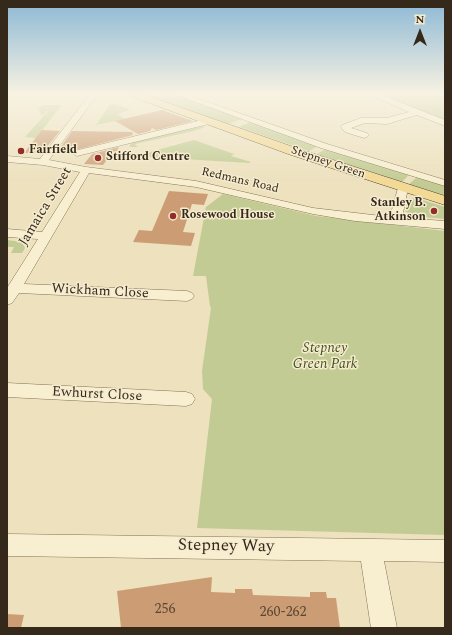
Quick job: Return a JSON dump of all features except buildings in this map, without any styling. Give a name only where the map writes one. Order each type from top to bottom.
[{"type":"main road","name":"Stepney Green","points":[[217,124],[281,147],[445,201]]},
{"type":"street","points":[[43,162],[72,124]]},
{"type":"street","points":[[77,153],[199,124]]},
{"type":"street","name":"Stepney Green","points":[[261,124],[324,146],[445,182]]},
{"type":"street","points":[[355,124],[346,127],[348,130],[364,134]]},
{"type":"street","name":"Redmans Road","points":[[7,159],[43,162],[86,170],[196,184],[313,211],[395,221],[445,225]]},
{"type":"street","name":"Jamaica Street","points":[[11,294],[86,170]]},
{"type":"street","points":[[395,221],[403,188]]},
{"type":"street","points":[[7,233],[47,236]]},
{"type":"street","name":"Wickham Close","points":[[11,294],[187,296]]},
{"type":"street","name":"Ewhurst Close","points":[[7,390],[186,400]]},
{"type":"street","name":"Stepney Way","points":[[7,545],[445,551]]},
{"type":"street","points":[[370,549],[384,628]]},
{"type":"green space","points":[[37,124],[47,124],[36,138],[25,137]]},
{"type":"green space","points":[[246,124],[255,124],[318,146],[309,151],[239,127]]},
{"type":"green space","points":[[202,126],[205,127],[194,131],[135,144],[138,147],[129,146],[133,142]]},
{"type":"green space","points":[[194,140],[234,154],[231,156],[251,162],[150,157],[146,153]]},
{"type":"green space","points":[[326,149],[409,175],[401,183],[317,154]]},
{"type":"green space","points":[[417,177],[445,184],[445,196],[408,185]]},
{"type":"green space","name":"Stepney Green Park","points":[[223,194],[316,216],[445,231],[445,535],[197,528],[212,399],[203,389],[202,371],[211,308],[206,276],[193,276],[206,207]]},
{"type":"green space","points":[[416,198],[445,207],[445,219],[413,216],[405,211],[408,199]]},
{"type":"green space","points":[[7,240],[22,242],[25,248],[22,253],[11,253],[14,247],[7,247]]},
{"type":"place","name":"Fairfield","points":[[21,151]]},
{"type":"place","name":"Stifford Centre","points":[[98,158]]},
{"type":"place","name":"Stanley B. Atkinson","points":[[434,211]]},
{"type":"place","name":"Rosewood House","points":[[173,216]]}]
